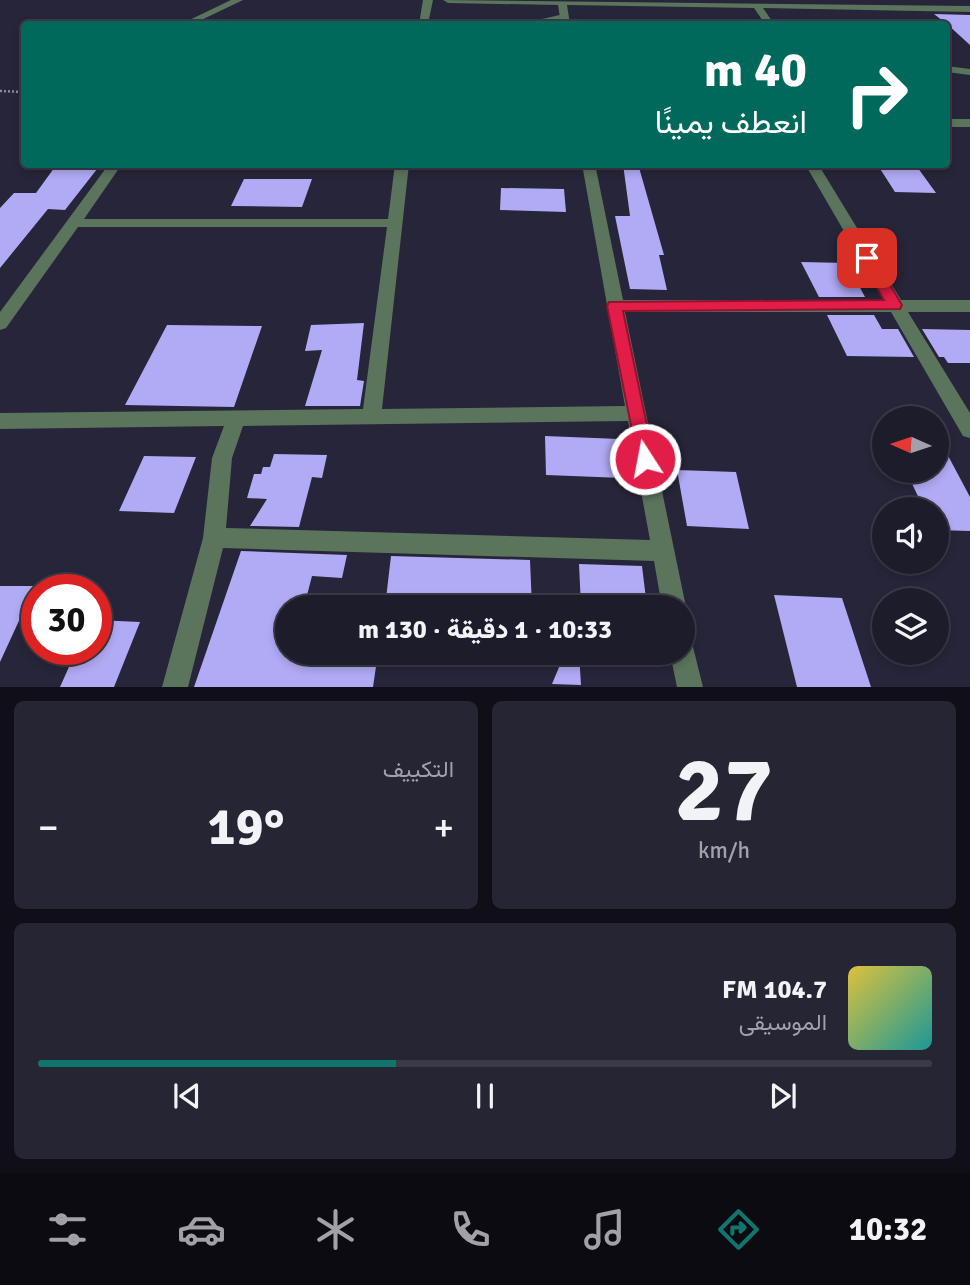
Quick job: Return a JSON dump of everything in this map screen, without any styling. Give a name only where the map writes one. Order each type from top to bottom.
[{"type":"street","points":[[192,21],[238,0]]},
{"type":"street","points":[[424,21],[428,0]]},
{"type":"street","points":[[447,0],[562,3],[704,2],[757,6],[783,3],[845,3],[970,9]]},
{"type":"street","points":[[562,3],[564,21]]},
{"type":"street","points":[[757,6],[767,21]]},
{"type":"street","points":[[950,69],[970,72]]},
{"type":"street","points":[[950,123],[970,123]]},
{"type":"street","points":[[0,324],[113,168]]},
{"type":"street","points":[[371,418],[401,168]]},
{"type":"street","points":[[589,168],[672,595]]},
{"type":"street","points":[[813,168],[970,430]]},
{"type":"street","points":[[73,223],[394,223]]},
{"type":"street","points":[[615,306],[970,306]]},
{"type":"street","points":[[0,421],[636,414]]},
{"type":"street","points":[[175,687],[214,538],[222,458],[236,419]]},
{"type":"street","points":[[214,538],[663,551]]},
{"type":"street","points":[[685,665],[690,687]]},
{"type":"path","points":[[0,91],[21,92]]},
{"type":"building","points":[[934,14],[970,15],[970,45],[950,27],[950,21],[943,21]]},
{"type":"building","points":[[54,168],[98,168],[65,210],[48,209],[0,268],[0,208],[14,193],[36,193]]},
{"type":"building","points":[[624,168],[639,168],[664,255],[659,255],[667,290],[630,289],[615,216],[630,216]]},
{"type":"building","points":[[880,168],[918,168],[936,193],[895,192]]},
{"type":"building","points":[[244,179],[312,179],[302,207],[231,206]]},
{"type":"building","points":[[501,188],[564,189],[566,212],[500,210]]},
{"type":"building","points":[[801,262],[847,263],[865,297],[819,297]]},
{"type":"building","points":[[827,315],[874,315],[882,329],[898,329],[914,357],[847,356]]},
{"type":"building","points":[[364,323],[357,380],[364,381],[360,406],[305,406],[322,350],[305,351],[311,325]]},
{"type":"building","points":[[167,325],[262,326],[234,407],[125,405]]},
{"type":"building","points":[[922,329],[970,330],[970,363],[948,363],[944,357],[939,357]]},
{"type":"building","points":[[545,436],[619,439],[623,478],[546,475]]},
{"type":"building","points":[[274,454],[327,455],[322,478],[312,477],[299,527],[250,526],[267,499],[247,498],[254,474],[261,474],[263,467],[270,467]]},
{"type":"building","points":[[144,456],[196,457],[174,513],[119,511]]},
{"type":"building","points":[[949,457],[970,497],[970,531],[949,530],[949,497],[918,497],[912,483],[949,483]]},
{"type":"building","points":[[677,470],[736,472],[749,529],[687,526]]},
{"type":"building","points":[[241,551],[347,555],[342,578],[312,576],[307,595],[275,595],[275,665],[376,665],[373,687],[194,687]]},
{"type":"building","points":[[391,556],[530,560],[531,595],[386,595]]},
{"type":"building","points":[[579,564],[642,566],[646,595],[580,595]]},
{"type":"building","points":[[0,586],[21,586],[21,616],[0,662]]},
{"type":"building","points":[[774,595],[842,598],[871,687],[797,687]]},
{"type":"building","points":[[112,621],[140,622],[114,687],[60,687],[70,665],[112,665]]},
{"type":"building","points":[[560,665],[580,665],[581,685],[552,684]]},
{"type":"route","points":[[645,459],[615,306],[895,305],[867,258]]}]
